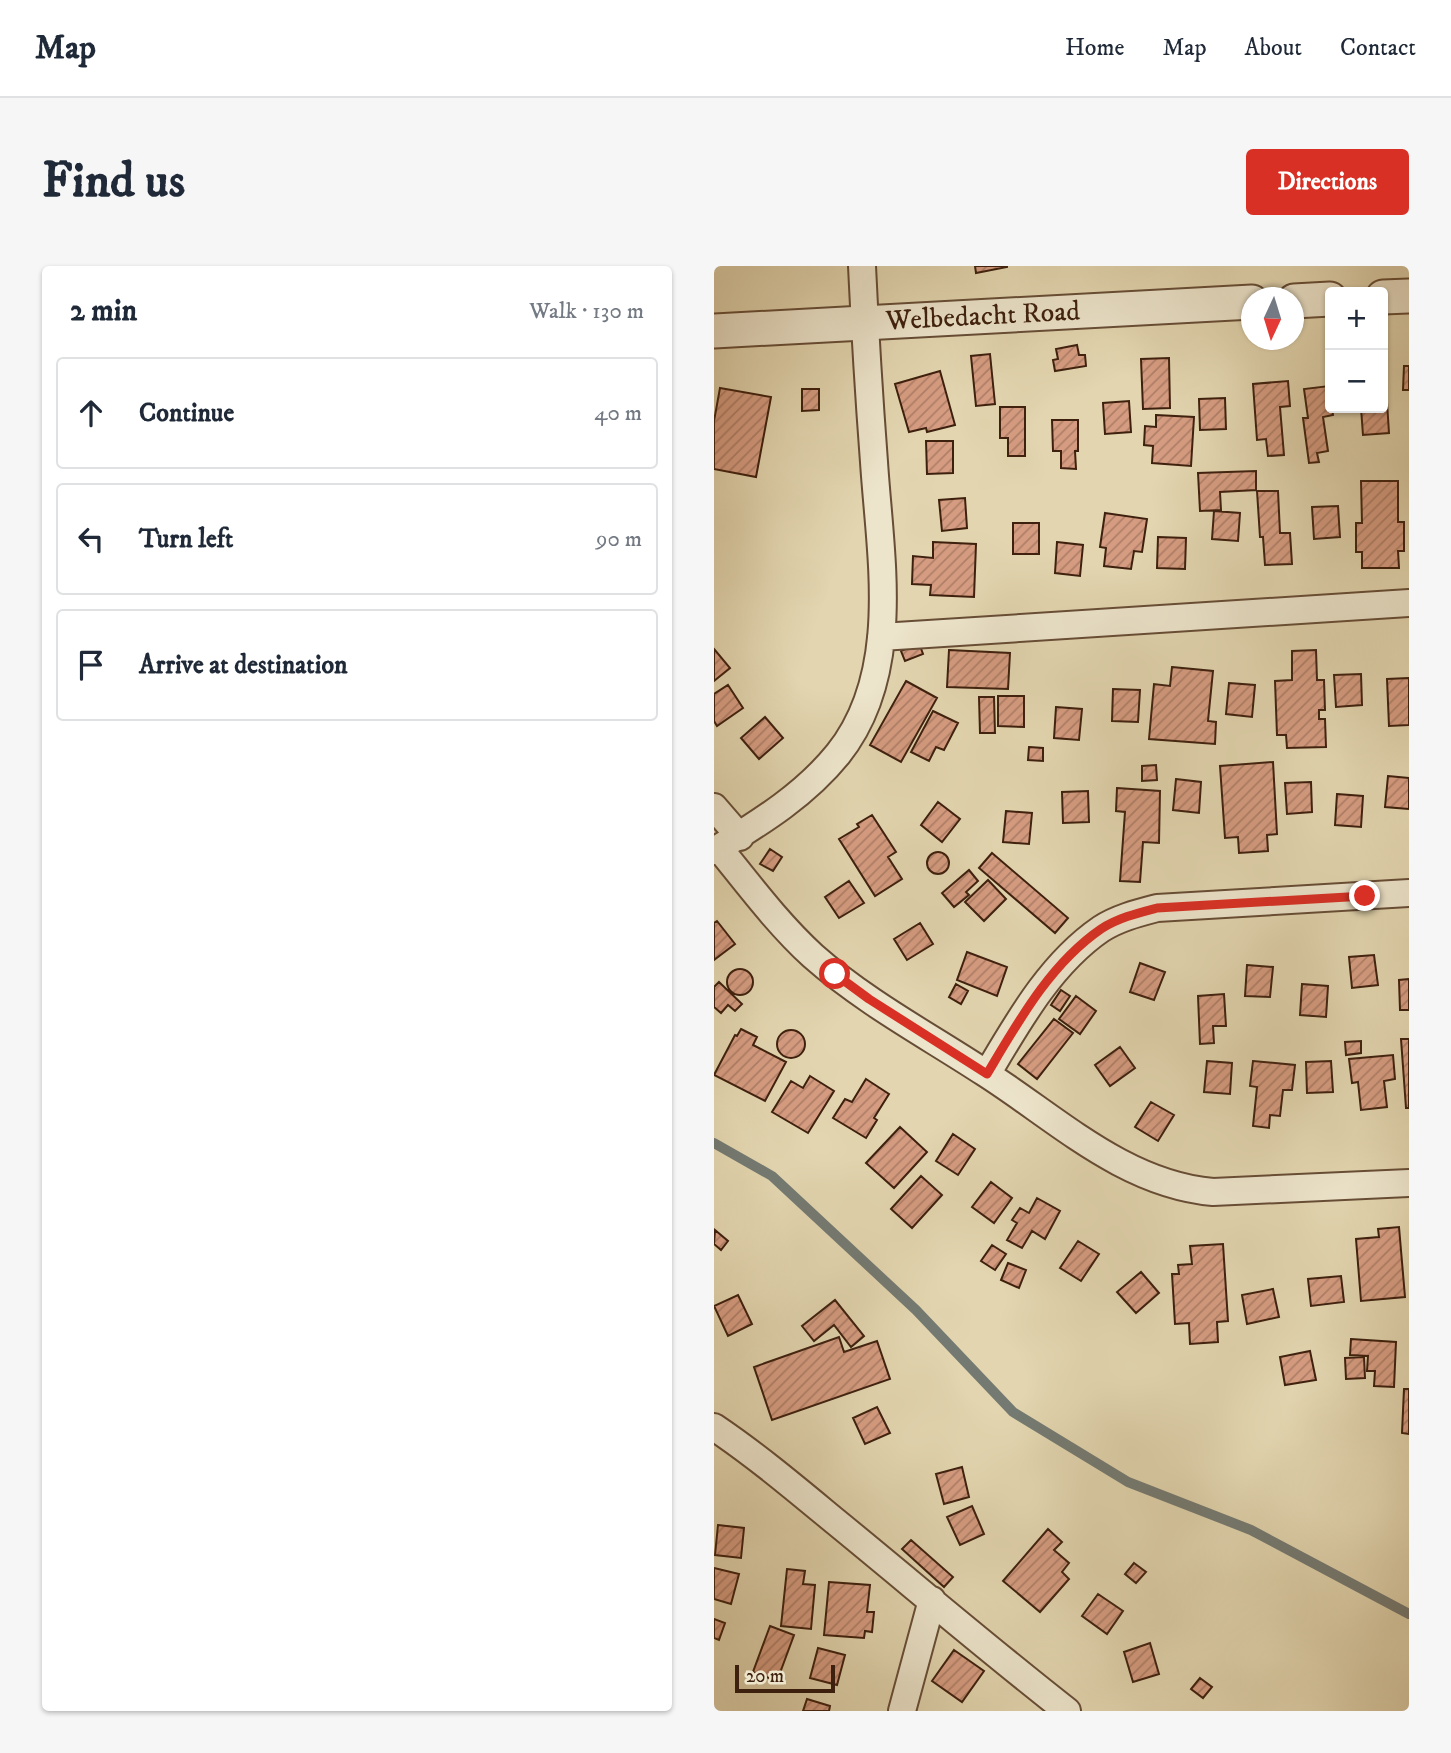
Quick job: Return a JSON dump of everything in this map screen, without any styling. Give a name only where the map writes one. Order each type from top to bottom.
[{"type":"street","points":[[724,845],[791,802],[839,753],[854,731],[866,705],[875,675],[883,604],[862,266]]},
{"type":"street","points":[[1388,297],[1409,296]]},
{"type":"street","points":[[1304,300],[1325,299]]},
{"type":"street","name":"Welbedacht Road","points":[[714,331],[1241,302]]},
{"type":"street","points":[[881,637],[1409,603]]},
{"type":"street","points":[[714,807],[724,845],[776,918],[811,954],[869,999],[1112,1158],[1144,1174],[1186,1189],[1250,1191],[1409,1183]]},
{"type":"street","points":[[987,1074],[1032,1002],[1055,971],[1102,928],[1129,915],[1157,908],[1409,893]]},
{"type":"street","points":[[714,1427],[748,1450],[932,1600],[1007,1665],[1067,1711]]},
{"type":"street","points":[[902,1711],[932,1600]]},
{"type":"building","points":[[975,266],[1007,266],[1007,267],[976,273]]},
{"type":"building","points":[[1077,345],[1079,355],[1085,355],[1086,366],[1055,371],[1053,360],[1058,359],[1056,349]]},
{"type":"building","points":[[990,354],[995,404],[976,406],[971,356]]},
{"type":"building","points":[[1169,358],[1170,408],[1143,409],[1141,359]]},
{"type":"building","points":[[1404,366],[1409,366],[1409,390],[1403,390]]},
{"type":"building","points":[[940,371],[955,425],[927,432],[926,428],[909,432],[895,384]]},
{"type":"building","points":[[1288,381],[1290,406],[1280,407],[1284,455],[1268,456],[1266,439],[1257,440],[1253,384]]},
{"type":"building","points":[[1325,386],[1325,413],[1333,413],[1323,417],[1328,451],[1317,453],[1319,462],[1309,463],[1303,418],[1308,418],[1304,389]]},
{"type":"building","points":[[720,388],[771,397],[756,477],[714,469],[714,421]]},
{"type":"building","points":[[802,389],[819,389],[819,410],[802,411]]},
{"type":"building","points":[[1225,398],[1226,429],[1200,430],[1199,399]]},
{"type":"building","points":[[1129,401],[1131,432],[1105,434],[1103,403]]},
{"type":"building","points":[[1000,407],[1025,407],[1025,456],[1008,456],[1008,438],[1000,438]]},
{"type":"building","points":[[1361,413],[1388,413],[1389,433],[1363,435]]},
{"type":"building","points":[[1156,415],[1194,417],[1191,466],[1152,463],[1153,446],[1144,445],[1145,426],[1156,427]]},
{"type":"building","points":[[1052,420],[1078,420],[1076,469],[1061,468],[1061,451],[1053,451]]},
{"type":"building","points":[[926,441],[953,441],[953,473],[927,474]]},
{"type":"building","points":[[1256,471],[1256,490],[1220,492],[1221,510],[1200,511],[1198,473]]},
{"type":"building","points":[[1361,481],[1398,481],[1398,522],[1404,522],[1404,551],[1398,551],[1399,568],[1362,568],[1362,552],[1356,552],[1356,523],[1362,523]]},
{"type":"building","points":[[1257,491],[1278,491],[1280,533],[1290,533],[1292,564],[1265,565]]},
{"type":"building","points":[[965,498],[967,528],[942,531],[939,500]]},
{"type":"building","points":[[1338,506],[1340,537],[1314,539],[1312,507]]},
{"type":"building","points":[[1214,511],[1240,513],[1238,541],[1212,539]]},
{"type":"building","points":[[1105,513],[1147,519],[1142,552],[1134,551],[1131,569],[1104,566],[1106,548],[1100,547]]},
{"type":"building","points":[[1013,523],[1039,523],[1039,554],[1013,554]]},
{"type":"building","points":[[1158,537],[1186,538],[1185,569],[1157,568]]},
{"type":"building","points":[[933,542],[976,544],[974,597],[930,595],[931,585],[912,584],[913,556],[933,558]]},
{"type":"building","points":[[1057,542],[1083,545],[1080,576],[1055,573]]},
{"type":"building","points":[[919,643],[923,654],[905,661],[901,651]]},
{"type":"building","points":[[714,649],[730,668],[714,681]]},
{"type":"building","points":[[949,650],[1010,653],[1008,689],[947,687]]},
{"type":"building","points":[[1316,650],[1317,680],[1324,680],[1325,710],[1319,710],[1319,719],[1325,719],[1326,747],[1287,748],[1286,735],[1277,735],[1275,681],[1292,680],[1292,651]]},
{"type":"building","points":[[1172,667],[1213,671],[1208,721],[1216,722],[1215,744],[1149,739],[1154,684],[1170,686]]},
{"type":"building","points":[[1361,674],[1362,705],[1336,707],[1334,675]]},
{"type":"building","points":[[1409,678],[1409,725],[1389,726],[1387,679]]},
{"type":"building","points":[[906,681],[937,698],[901,762],[870,745]]},
{"type":"building","points":[[1229,683],[1255,685],[1252,717],[1226,714]]},
{"type":"building","points":[[728,685],[743,708],[717,726],[714,721],[714,694]]},
{"type":"building","points":[[1113,689],[1140,690],[1138,722],[1112,721]]},
{"type":"building","points":[[998,696],[1024,696],[1024,727],[998,726]]},
{"type":"building","points":[[979,697],[994,697],[995,733],[980,733]]},
{"type":"building","points":[[1056,707],[1082,709],[1079,740],[1054,738]]},
{"type":"building","points":[[933,711],[958,723],[944,750],[936,747],[929,761],[911,752]]},
{"type":"building","points":[[765,717],[783,738],[759,759],[741,738]]},
{"type":"building","points":[[1029,747],[1043,748],[1043,761],[1028,760]]},
{"type":"building","points":[[1273,762],[1277,834],[1267,835],[1268,851],[1239,853],[1238,837],[1225,838],[1220,766]]},
{"type":"building","points":[[1156,765],[1157,780],[1142,781],[1142,766]]},
{"type":"building","points":[[1388,776],[1409,778],[1409,809],[1385,807]]},
{"type":"building","points":[[1176,779],[1201,782],[1199,813],[1173,810]]},
{"type":"building","points":[[1311,782],[1312,812],[1287,814],[1285,783]]},
{"type":"building","points":[[1117,788],[1160,791],[1159,843],[1143,842],[1140,882],[1120,881],[1125,812],[1116,811]]},
{"type":"building","points":[[1088,791],[1089,822],[1063,823],[1062,792]]},
{"type":"building","points":[[1337,794],[1363,796],[1361,827],[1335,825]]},
{"type":"building","points":[[938,802],[960,819],[942,842],[921,825]]},
{"type":"building","points":[[1006,811],[1032,813],[1029,844],[1003,842]]},
{"type":"building","points":[[872,815],[896,852],[888,857],[902,879],[875,896],[839,839]]},
{"type":"building","points":[[770,849],[782,857],[773,871],[760,864]]},
{"type":"building","points":[[938,852],[946,855],[949,863],[946,871],[938,874],[930,871],[927,863],[930,855]]},
{"type":"building","points":[[992,853],[1068,918],[1055,933],[979,868]]},
{"type":"building","points":[[969,870],[978,881],[966,892],[969,895],[954,907],[942,893]]},
{"type":"building","points":[[988,880],[1006,899],[984,921],[965,902]]},
{"type":"building","points":[[849,881],[864,903],[839,918],[825,897]]},
{"type":"building","points":[[717,921],[735,944],[714,960],[714,923]]},
{"type":"building","points":[[920,923],[933,944],[907,960],[894,939]]},
{"type":"building","points":[[967,952],[1007,967],[997,996],[957,980]]},
{"type":"building","points":[[1374,955],[1378,985],[1352,988],[1349,957]]},
{"type":"building","points":[[1140,963],[1165,972],[1154,1000],[1130,992]]},
{"type":"building","points":[[1247,965],[1273,967],[1270,997],[1245,996]]},
{"type":"building","points":[[740,969],[749,973],[753,982],[749,991],[740,995],[731,991],[727,982],[731,973]]},
{"type":"building","points":[[1409,979],[1409,1010],[1400,1010],[1399,980]]},
{"type":"building","points":[[719,982],[742,1004],[735,1011],[728,1005],[721,1013],[714,1007],[714,987]]},
{"type":"building","points":[[956,984],[968,991],[961,1004],[949,997]]},
{"type":"building","points":[[1302,984],[1328,986],[1326,1017],[1300,1015]]},
{"type":"building","points":[[1061,990],[1070,996],[1060,1011],[1051,1005]]},
{"type":"building","points":[[1224,994],[1226,1026],[1213,1026],[1214,1043],[1200,1044],[1198,996]]},
{"type":"building","points":[[1076,996],[1096,1011],[1080,1034],[1059,1019]]},
{"type":"building","points":[[1054,1019],[1073,1033],[1037,1079],[1018,1064]]},
{"type":"building","points":[[741,1029],[757,1037],[753,1045],[786,1062],[765,1101],[714,1075],[735,1035],[737,1036]]},
{"type":"building","points":[[791,1030],[801,1034],[805,1044],[801,1054],[791,1058],[781,1054],[777,1044],[781,1034]]},
{"type":"building","points":[[1401,1039],[1409,1039],[1409,1108],[1406,1108]]},
{"type":"building","points":[[1361,1041],[1361,1053],[1346,1055],[1345,1042]]},
{"type":"building","points":[[1120,1047],[1135,1068],[1110,1086],[1095,1065]]},
{"type":"building","points":[[1393,1055],[1395,1079],[1384,1081],[1387,1107],[1361,1110],[1358,1082],[1352,1083],[1349,1059]]},
{"type":"building","points":[[1207,1061],[1232,1063],[1230,1094],[1204,1092]]},
{"type":"building","points":[[1253,1061],[1295,1065],[1292,1090],[1283,1090],[1280,1116],[1270,1115],[1269,1128],[1253,1126],[1257,1087],[1250,1086]]},
{"type":"building","points":[[1331,1061],[1333,1092],[1307,1093],[1306,1062]]},
{"type":"building","points":[[810,1076],[834,1091],[808,1133],[772,1112],[791,1081],[803,1088]]},
{"type":"building","points":[[866,1079],[889,1094],[874,1118],[877,1120],[866,1138],[833,1118],[845,1099],[852,1102]]},
{"type":"building","points":[[1151,1102],[1174,1115],[1158,1141],[1135,1127]]},
{"type":"building","points":[[900,1127],[927,1152],[894,1188],[866,1163]]},
{"type":"building","points":[[953,1134],[975,1149],[958,1175],[936,1161]]},
{"type":"building","points":[[921,1176],[942,1195],[912,1228],[891,1209]]},
{"type":"building","points":[[991,1182],[1012,1198],[994,1223],[972,1207]]},
{"type":"building","points":[[1037,1198],[1060,1211],[1045,1239],[1032,1231],[1022,1248],[1007,1240],[1017,1223],[1012,1220],[1020,1208],[1029,1213]]},
{"type":"building","points":[[1399,1227],[1405,1297],[1361,1301],[1356,1239],[1379,1237],[1378,1229]]},
{"type":"building","points":[[715,1230],[728,1241],[721,1250],[714,1244]]},
{"type":"building","points":[[1078,1241],[1099,1254],[1081,1281],[1060,1268]]},
{"type":"building","points":[[1223,1244],[1228,1321],[1217,1322],[1218,1342],[1190,1344],[1189,1323],[1175,1324],[1172,1274],[1179,1274],[1178,1265],[1192,1264],[1190,1246]]},
{"type":"building","points":[[992,1245],[1006,1254],[995,1270],[981,1261]]},
{"type":"building","points":[[1008,1263],[1026,1270],[1019,1288],[1001,1280]]},
{"type":"building","points":[[1141,1272],[1159,1293],[1136,1313],[1117,1292]]},
{"type":"building","points":[[1341,1276],[1344,1302],[1311,1306],[1308,1279]]},
{"type":"building","points":[[1273,1289],[1279,1317],[1247,1324],[1242,1295]]},
{"type":"building","points":[[738,1295],[752,1324],[728,1336],[714,1306]]},
{"type":"building","points":[[835,1300],[864,1336],[851,1347],[834,1325],[814,1341],[802,1326]]},
{"type":"building","points":[[839,1337],[844,1352],[877,1341],[890,1379],[772,1420],[754,1367]]},
{"type":"building","points":[[1351,1339],[1396,1342],[1394,1387],[1374,1386],[1375,1371],[1367,1371],[1368,1356],[1350,1355]]},
{"type":"building","points":[[1310,1351],[1316,1380],[1285,1385],[1280,1357]]},
{"type":"building","points":[[1364,1357],[1365,1378],[1346,1379],[1345,1358]]},
{"type":"building","points":[[1404,1389],[1409,1389],[1409,1434],[1402,1433]]},
{"type":"building","points":[[877,1407],[890,1433],[865,1444],[853,1418]]},
{"type":"building","points":[[962,1467],[969,1497],[944,1504],[936,1474]]},
{"type":"building","points":[[972,1506],[984,1534],[960,1545],[947,1517]]},
{"type":"building","points":[[718,1525],[744,1528],[741,1558],[715,1555]]},
{"type":"building","points":[[1048,1529],[1062,1542],[1054,1550],[1069,1563],[1062,1572],[1069,1579],[1040,1612],[1003,1581]]},
{"type":"building","points":[[911,1540],[953,1577],[944,1587],[902,1549]]},
{"type":"building","points":[[1134,1563],[1146,1572],[1136,1583],[1125,1574]]},
{"type":"building","points":[[714,1568],[739,1574],[731,1604],[714,1599]]},
{"type":"building","points":[[787,1569],[805,1571],[803,1584],[815,1585],[811,1629],[781,1626]]},
{"type":"building","points":[[829,1582],[870,1585],[867,1612],[874,1612],[872,1632],[865,1631],[864,1638],[824,1635]]},
{"type":"building","points":[[1098,1594],[1123,1611],[1107,1634],[1082,1616]]},
{"type":"building","points":[[714,1619],[725,1623],[719,1640],[714,1638]]},
{"type":"building","points":[[770,1626],[794,1635],[777,1681],[753,1672]]},
{"type":"building","points":[[1150,1643],[1159,1674],[1133,1682],[1124,1652]]},
{"type":"building","points":[[818,1648],[845,1655],[837,1685],[810,1678]]},
{"type":"building","points":[[954,1650],[984,1671],[962,1702],[932,1681]]},
{"type":"building","points":[[1200,1678],[1212,1687],[1203,1698],[1191,1689]]},
{"type":"building","points":[[807,1699],[830,1706],[829,1711],[803,1711]]},
{"type":"waterway","points":[[714,1143],[772,1176],[916,1310],[1013,1412],[1128,1482],[1251,1530],[1409,1614]]},
{"type":"route","points":[[835,974],[869,999],[987,1074],[1032,1002],[1055,971],[1102,928],[1129,915],[1157,908],[1365,896]]}]
